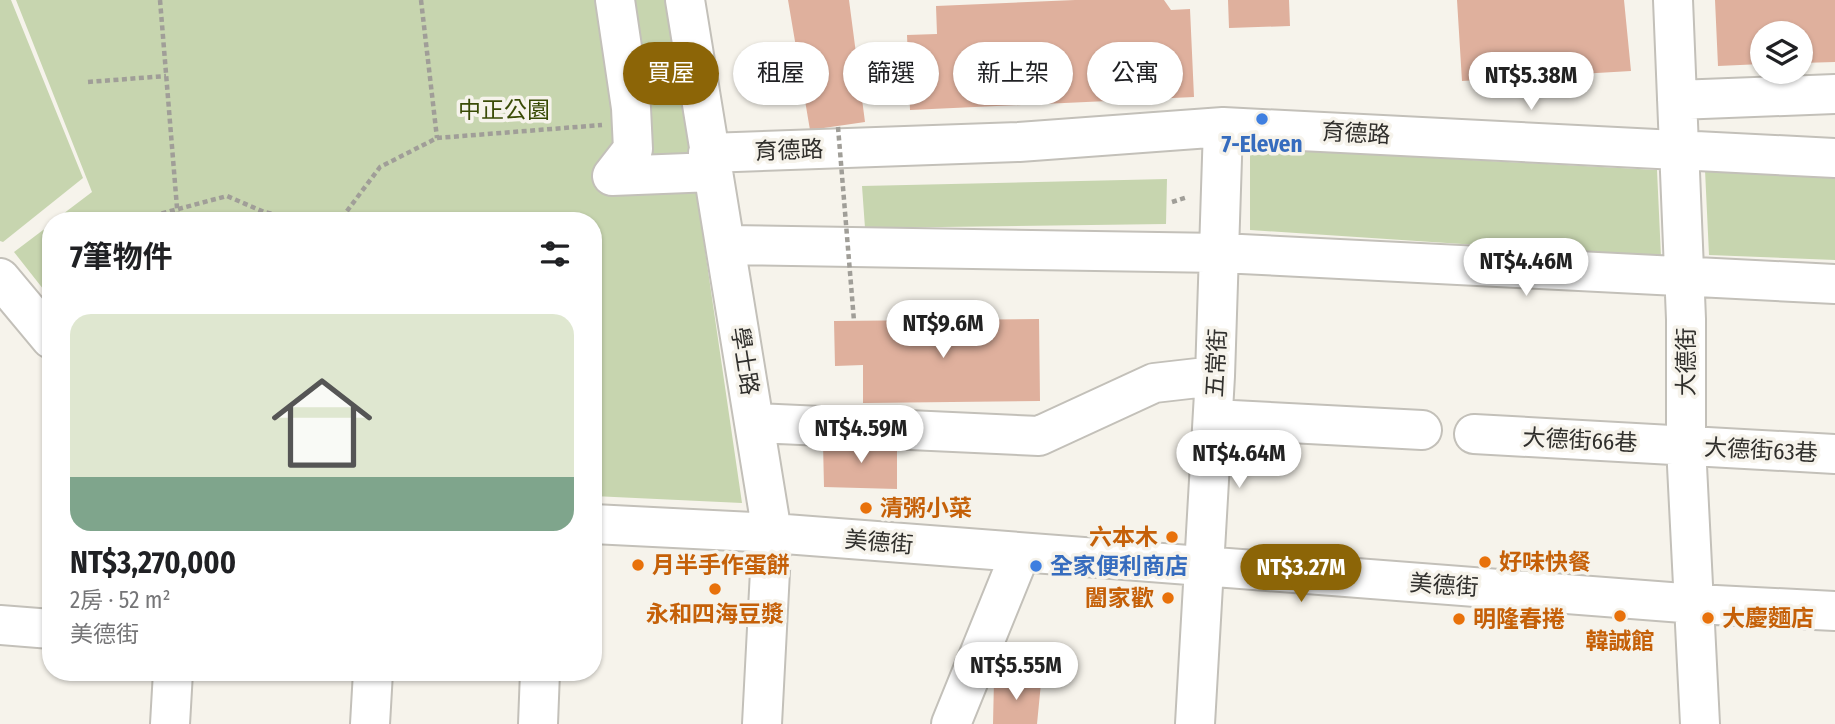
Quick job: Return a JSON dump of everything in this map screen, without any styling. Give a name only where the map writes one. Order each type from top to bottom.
[{"type":"street","name":"育德路","points":[[615,0],[631,108],[633,149],[612,176],[711,162],[1223,127],[1835,158]]},
{"type":"street","name":"學士路","points":[[685,0],[772,533],[762,724]]},
{"type":"street","name":"大德街","points":[[1674,0],[1685,276],[1686,446],[1700,724]]},
{"type":"street","points":[[1677,100],[1835,94]]},
{"type":"street","name":"五常街","points":[[1195,724],[1221,253],[1223,127]]},
{"type":"street","points":[[727,245],[1221,253],[1835,284]]},
{"type":"street","points":[[0,278],[42,328]]},
{"type":"street","points":[[755,423],[1040,436],[1154,383],[1215,376]]},
{"type":"street","points":[[1213,419],[1422,430]]},
{"type":"street","name":"大德街66巷","points":[[1474,434],[1686,446]]},
{"type":"street","name":"大德街63巷","points":[[1686,446],[1835,454]]},
{"type":"street","name":"美德街","points":[[602,524],[772,533],[1696,604],[1835,611]]},
{"type":"street","points":[[951,724],[1020,554]]},
{"type":"street","points":[[0,625],[42,628]]},
{"type":"street","points":[[170,724],[172,681]]},
{"type":"street","points":[[370,724],[372,681]]},
{"type":"street","points":[[538,724],[540,681]]},
{"type":"path","points":[[160,0],[177,212]]},
{"type":"path","points":[[421,0],[437,138]]},
{"type":"path","points":[[88,82],[166,76]]},
{"type":"path","points":[[346,212],[380,167],[437,138],[609,125]]},
{"type":"path","points":[[838,127],[854,321]]},
{"type":"path","points":[[1172,202],[1222,188]]},
{"type":"path","points":[[165,212],[227,196],[264,212]]},
{"type":"green space","points":[[0,0],[11,0],[83,178],[3,242],[0,241]]},
{"type":"green space","name":"中正公園","points":[[16,0],[665,0],[675,42],[623,42],[623,105],[684,105],[742,503],[602,496],[602,212],[66,212],[92,192]]},
{"type":"green space","points":[[1250,148],[1657,170],[1661,257],[1250,230]]},
{"type":"green space","points":[[1705,170],[1835,176],[1835,260],[1709,255]]},
{"type":"green space","points":[[1167,179],[1166,224],[865,228],[862,186]]},
{"type":"green space","points":[[42,231],[42,288],[14,252]]},
{"type":"building","points":[[788,0],[849,0],[855,42],[843,42],[843,105],[863,105],[865,122],[810,130],[806,105],[829,105],[829,42],[795,42]]},
{"type":"building","points":[[1075,0],[1164,0],[1171,10],[1190,9],[1194,97],[1183,98],[1183,42],[1087,42],[1087,102],[1073,103],[1073,42],[953,42],[953,105],[1019,105],[910,110],[910,105],[939,105],[939,42],[907,42],[907,35],[937,34],[936,6]]},
{"type":"building","points":[[1228,0],[1289,0],[1290,26],[1229,28]]},
{"type":"building","points":[[1457,0],[1624,0],[1631,71],[1462,81]]},
{"type":"building","points":[[1715,0],[1835,0],[1835,62],[1813,63],[1813,21],[1750,21],[1750,65],[1718,66]]},
{"type":"building","points":[[1039,319],[1040,401],[863,403],[863,365],[835,366],[834,321]]},
{"type":"building","points":[[897,440],[897,489],[824,487],[823,443]]},
{"type":"building","points":[[994,680],[1041,683],[1037,724],[993,724]]},
{"type":"place","name":"7-Eleven","points":[[1262,119]]},
{"type":"place","name":"清粥小菜","points":[[866,508]]},
{"type":"place","name":"六本木","points":[[1172,537]]},
{"type":"place","name":"好味快餐","points":[[1485,562]]},
{"type":"place","name":"月半手作蛋餅","points":[[638,565]]},
{"type":"place","name":"全家便利商店","points":[[1036,566]]},
{"type":"place","name":"永和四海豆漿","points":[[715,589]]},
{"type":"place","name":"闔家歡","points":[[1168,598]]},
{"type":"place","name":"韓誠館","points":[[1620,616]]},
{"type":"place","name":"大慶麵店","points":[[1708,618]]},
{"type":"place","name":"明隆春捲","points":[[1459,619]]}]
